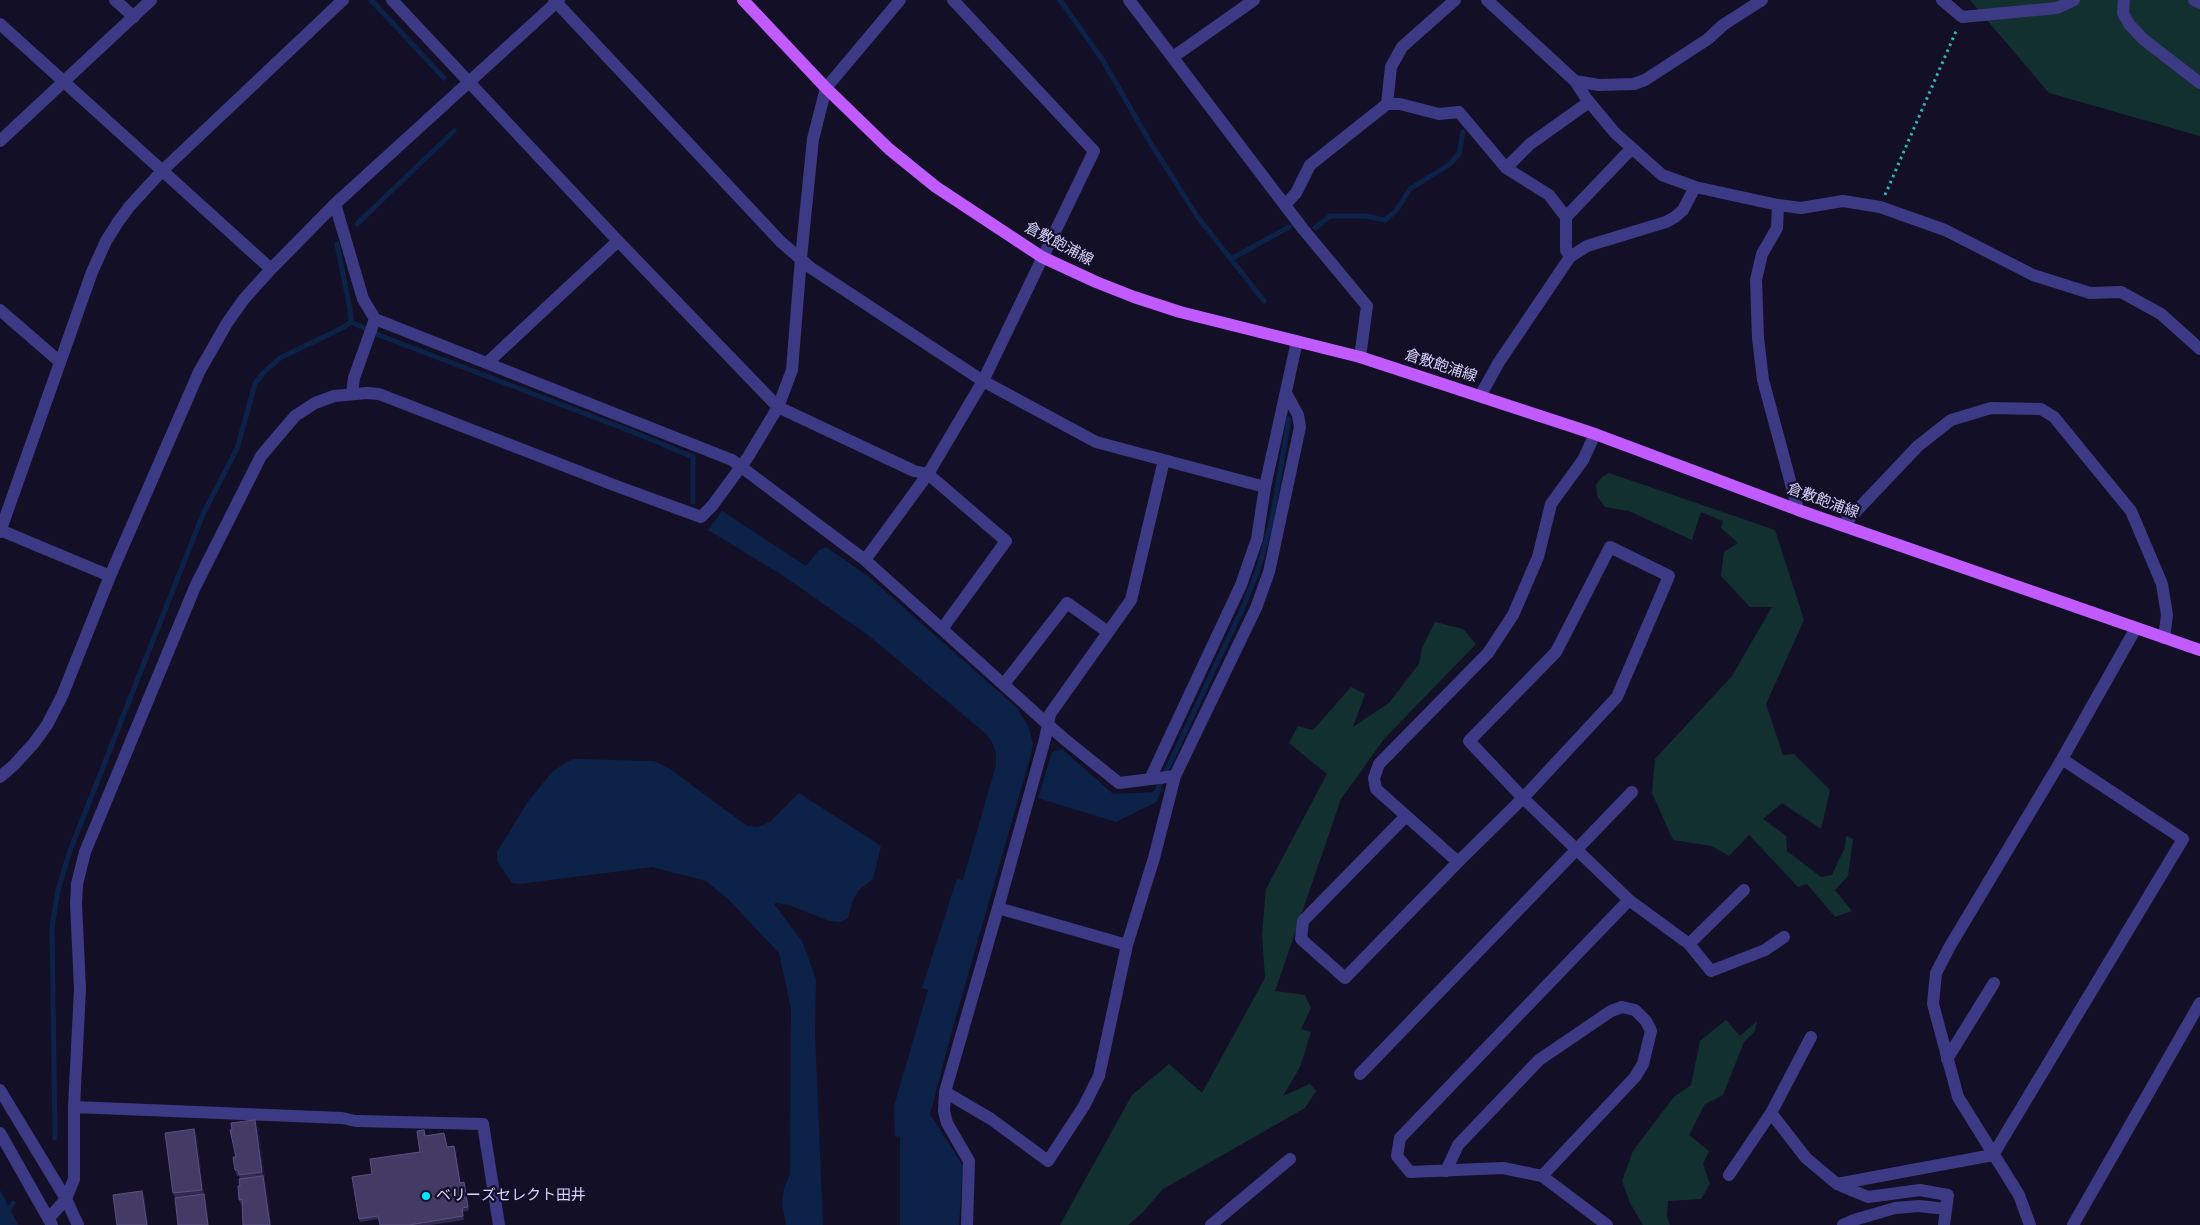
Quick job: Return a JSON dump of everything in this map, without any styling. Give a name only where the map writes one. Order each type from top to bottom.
[{"type":"main road","name":"倉敷飽浦線","points":[[743,0],[826,88],[889,149],[936,188],[1042,256],[1134,297],[1180,312],[1360,357],[1595,434],[1798,510],[2200,650]]},
{"type":"street","points":[[115,0],[134,17]]},
{"type":"street","points":[[0,141],[151,0]]},
{"type":"street","points":[[110,576],[0,531],[92,272],[106,241],[129,207],[162,172],[343,0]]},
{"type":"street","points":[[392,0],[618,241],[778,407],[914,471],[928,474],[1006,541],[942,629]]},
{"type":"street","points":[[0,1133],[50,1222],[66,1199],[74,1179],[74,1107],[80,989],[77,884],[85,852],[195,588],[261,456],[295,416],[315,403],[334,396],[352,393],[379,394],[619,488],[701,517],[712,506],[741,466],[778,407],[792,370],[813,139],[826,88],[900,0]]},
{"type":"street","points":[[866,560],[928,474],[983,381],[1094,151],[953,0]]},
{"type":"street","points":[[1129,0],[1284,205],[1367,306],[1360,357]]},
{"type":"street","points":[[1173,57],[1254,0]]},
{"type":"street","points":[[1387,104],[1391,67],[1402,47],[1454,0]]},
{"type":"street","points":[[1487,0],[1575,82],[1615,133],[1662,175],[1695,188],[1778,205],[1802,208],[1843,201],[1880,207],[1944,230],[2033,275],[2090,293],[2120,292],[2162,314],[2200,350]]},
{"type":"street","points":[[1575,82],[1599,85],[1634,84],[1645,80],[1708,39],[1723,25],[1762,0]]},
{"type":"street","points":[[1942,0],[1962,17],[2057,8],[2074,0]]},
{"type":"street","points":[[2124,0],[2123,13],[2129,24],[2143,39],[2200,83]]},
{"type":"street","points":[[2194,0],[2200,3]]},
{"type":"street","points":[[0,777],[34,743],[47,725],[62,696],[110,576],[212,345],[244,299],[335,204],[556,1],[781,242],[812,268],[983,381],[1096,442],[1265,487]]},
{"type":"street","points":[[0,24],[271,269]]},
{"type":"street","points":[[1506,168],[1530,144],[1568,119],[1589,102]]},
{"type":"street","points":[[1284,205],[1296,193],[1310,165],[1387,104],[1400,104],[1439,114],[1459,112],[1506,168],[1548,196],[1566,217],[1566,250],[1570,257]]},
{"type":"street","points":[[1566,217],[1632,148]]},
{"type":"street","points":[[1480,396],[1499,362],[1570,257],[1587,246],[1666,222],[1683,210],[1695,188]]},
{"type":"street","points":[[335,204],[363,299],[373,322],[354,378],[352,393]]},
{"type":"street","points":[[1778,205],[1776,228],[1762,254],[1756,280],[1758,338],[1763,380],[1798,510]]},
{"type":"street","points":[[488,363],[618,241]]},
{"type":"street","points":[[0,310],[60,362]]},
{"type":"street","points":[[373,322],[488,363],[732,460],[866,560],[1047,723],[1119,783],[1162,778]]},
{"type":"street","points":[[945,1092],[991,1118],[1048,1160],[1084,1106],[1099,1076],[1128,945],[1154,858],[1162,778],[1241,585],[1257,539],[1265,487],[1297,341]]},
{"type":"street","points":[[1162,778],[1256,608],[1269,572],[1300,427],[1298,414],[1286,394]]},
{"type":"street","points":[[1843,525],[1918,446],[1950,420],[1991,408],[2040,409],[2054,417],[2131,511],[2162,584],[2167,615],[2164,638]]},
{"type":"street","points":[[1458,862],[1376,789],[1375,770],[1488,653],[1514,615],[1538,557],[1551,504],[1583,460],[1595,434]]},
{"type":"street","points":[[967,1225],[969,1161],[946,1123],[944,1111],[945,1092],[1045,739],[1050,714],[1131,600],[1164,460]]},
{"type":"street","points":[[1406,816],[1303,921],[1301,939],[1345,978],[1523,798],[1617,697],[1669,576],[1610,547],[1556,652],[1469,741],[1523,798],[1629,900],[1689,944],[1711,971],[1765,950],[1784,937]]},
{"type":"street","points":[[1004,684],[1067,603],[1108,632]]},
{"type":"street","points":[[2030,1225],[2019,1195],[1958,1097],[1933,1004],[1936,973],[1950,946],[2062,759],[2136,628]]},
{"type":"street","points":[[1837,1184],[1993,1155],[2183,840],[2062,759]]},
{"type":"street","points":[[1360,1074],[1632,792]]},
{"type":"street","points":[[1689,944],[1744,890]]},
{"type":"street","points":[[1606,1225],[1542,1176],[1503,1168],[1410,1172],[1397,1156],[1400,1138],[1629,900]]},
{"type":"street","points":[[998,908],[1128,945]]},
{"type":"street","points":[[1947,1059],[1994,983]]},
{"type":"street","points":[[2072,1225],[2200,1003]]},
{"type":"street","points":[[1446,1171],[1458,1145],[1539,1060],[1611,1011],[1622,1007],[1635,1010],[1646,1021],[1651,1031],[1643,1064],[1635,1077],[1542,1176]]},
{"type":"street","points":[[1729,1175],[1770,1113],[1811,1037]]},
{"type":"street","points":[[0,1090],[66,1199],[78,1225]]},
{"type":"street","points":[[74,1107],[342,1118],[356,1121],[483,1124],[499,1225]]},
{"type":"street","points":[[1770,1113],[1806,1158],[1837,1184],[1868,1197],[1920,1190],[1948,1194],[1944,1225]]},
{"type":"street","points":[[1211,1225],[1290,1159]]},
{"type":"street","points":[[1842,1225],[1895,1208],[1919,1206],[1946,1209]]},
{"type":"path","points":[[1880,207],[1962,17]]},
{"type":"green space","points":[[1970,0],[2200,0],[2200,136],[2049,93]]},
{"type":"green space","points":[[1609,473],[1775,530],[1804,620],[1766,704],[1783,755],[1794,754],[1830,790],[1821,829],[1782,803],[1763,819],[1786,836],[1787,851],[1821,877],[1832,875],[1845,847],[1846,836],[1853,839],[1848,876],[1835,890],[1852,911],[1835,917],[1807,884],[1798,887],[1749,835],[1729,856],[1712,846],[1673,840],[1652,793],[1655,759],[1732,676],[1772,607],[1750,607],[1721,576],[1724,552],[1738,543],[1721,528],[1723,521],[1701,512],[1692,540],[1629,511],[1605,507],[1597,496],[1596,485],[1602,477]]},
{"type":"green space","points":[[1435,622],[1463,629],[1476,644],[1384,739],[1341,799],[1275,991],[1305,995],[1311,1008],[1301,1029],[1311,1032],[1300,1067],[1283,1096],[1310,1084],[1316,1091],[1305,1108],[1163,1189],[1142,1213],[1128,1225],[1060,1225],[1132,1095],[1169,1064],[1202,1093],[1265,978],[1262,934],[1266,889],[1327,774],[1289,743],[1298,726],[1313,730],[1351,687],[1365,694],[1353,727],[1389,703],[1419,664],[1422,648]]},
{"type":"green space","points":[[1726,1020],[1740,1036],[1757,1021],[1755,1031],[1744,1042],[1723,1095],[1705,1104],[1689,1135],[1709,1151],[1703,1164],[1710,1184],[1701,1199],[1668,1201],[1667,1217],[1670,1225],[1643,1225],[1630,1203],[1622,1181],[1633,1151],[1674,1097],[1691,1085],[1700,1041]]},
{"type":"water","points":[[722,511],[806,566],[819,550],[826,547],[869,577],[1017,708],[1028,726],[1033,744],[1031,754],[930,1114],[963,1166],[959,1225],[900,1225],[900,1137],[895,1136],[894,1106],[928,990],[922,988],[957,879],[963,880],[996,765],[996,752],[991,740],[985,733],[868,635],[782,575],[708,530]]},
{"type":"water","points":[[1062,749],[1113,794],[1153,792],[1157,787],[1162,789],[1156,802],[1116,822],[1038,798],[1052,752]]},
{"type":"water","points":[[575,759],[654,761],[670,769],[747,826],[758,827],[770,822],[799,793],[881,846],[873,879],[859,890],[853,900],[848,918],[841,922],[829,921],[789,905],[774,904],[802,941],[816,979],[815,1034],[823,1225],[786,1225],[782,1203],[784,1189],[790,1174],[791,1008],[779,953],[728,899],[706,881],[652,867],[519,884],[512,883],[497,861],[497,852],[527,803],[552,772],[568,761]]},
{"type":"water","points":[[0,1190],[18,1225],[0,1225]]},
{"type":"building","points":[[255,1120],[262,1172],[239,1175],[238,1170],[235,1170],[233,1157],[236,1157],[230,1130],[232,1130],[231,1123]]},
{"type":"building","points":[[194,1129],[202,1190],[173,1193],[165,1133]]},
{"type":"building","points":[[424,1130],[425,1136],[444,1133],[447,1147],[454,1146],[460,1183],[464,1182],[468,1207],[462,1208],[463,1216],[409,1225],[380,1225],[378,1216],[359,1219],[352,1177],[372,1174],[370,1159],[420,1152],[417,1131]]},
{"type":"building","points":[[263,1176],[270,1225],[243,1225],[242,1199],[239,1200],[239,1179]]},
{"type":"building","points":[[142,1191],[147,1225],[117,1225],[113,1195]]},
{"type":"building","points":[[204,1194],[208,1225],[178,1225],[175,1198]]},
{"type":"waterway","points":[[371,0],[444,78]]},
{"type":"waterway","points":[[1060,0],[1102,59],[1150,142],[1197,216],[1264,301]]},
{"type":"waterway","points":[[357,224],[454,131]]},
{"type":"waterway","points":[[1315,228],[1330,216],[1366,216],[1385,220],[1396,211],[1410,189],[1450,164],[1459,154],[1463,132]]},
{"type":"waterway","points":[[1231,259],[1289,227]]},
{"type":"waterway","points":[[55,1138],[52,927],[58,890],[71,848],[203,514],[237,449],[255,384],[263,373],[280,358],[351,322],[337,244]]},
{"type":"waterway","points":[[351,322],[379,335],[633,432],[693,457],[693,502]]},
{"type":"waterway","points":[[1156,793],[1244,605],[1259,567],[1272,519],[1289,419]]},
{"type":"waterway","points":[[0,1224],[13,1203]]},
{"type":"place","name":"ベリーズセレクト田井","points":[[426,1196]]}]
